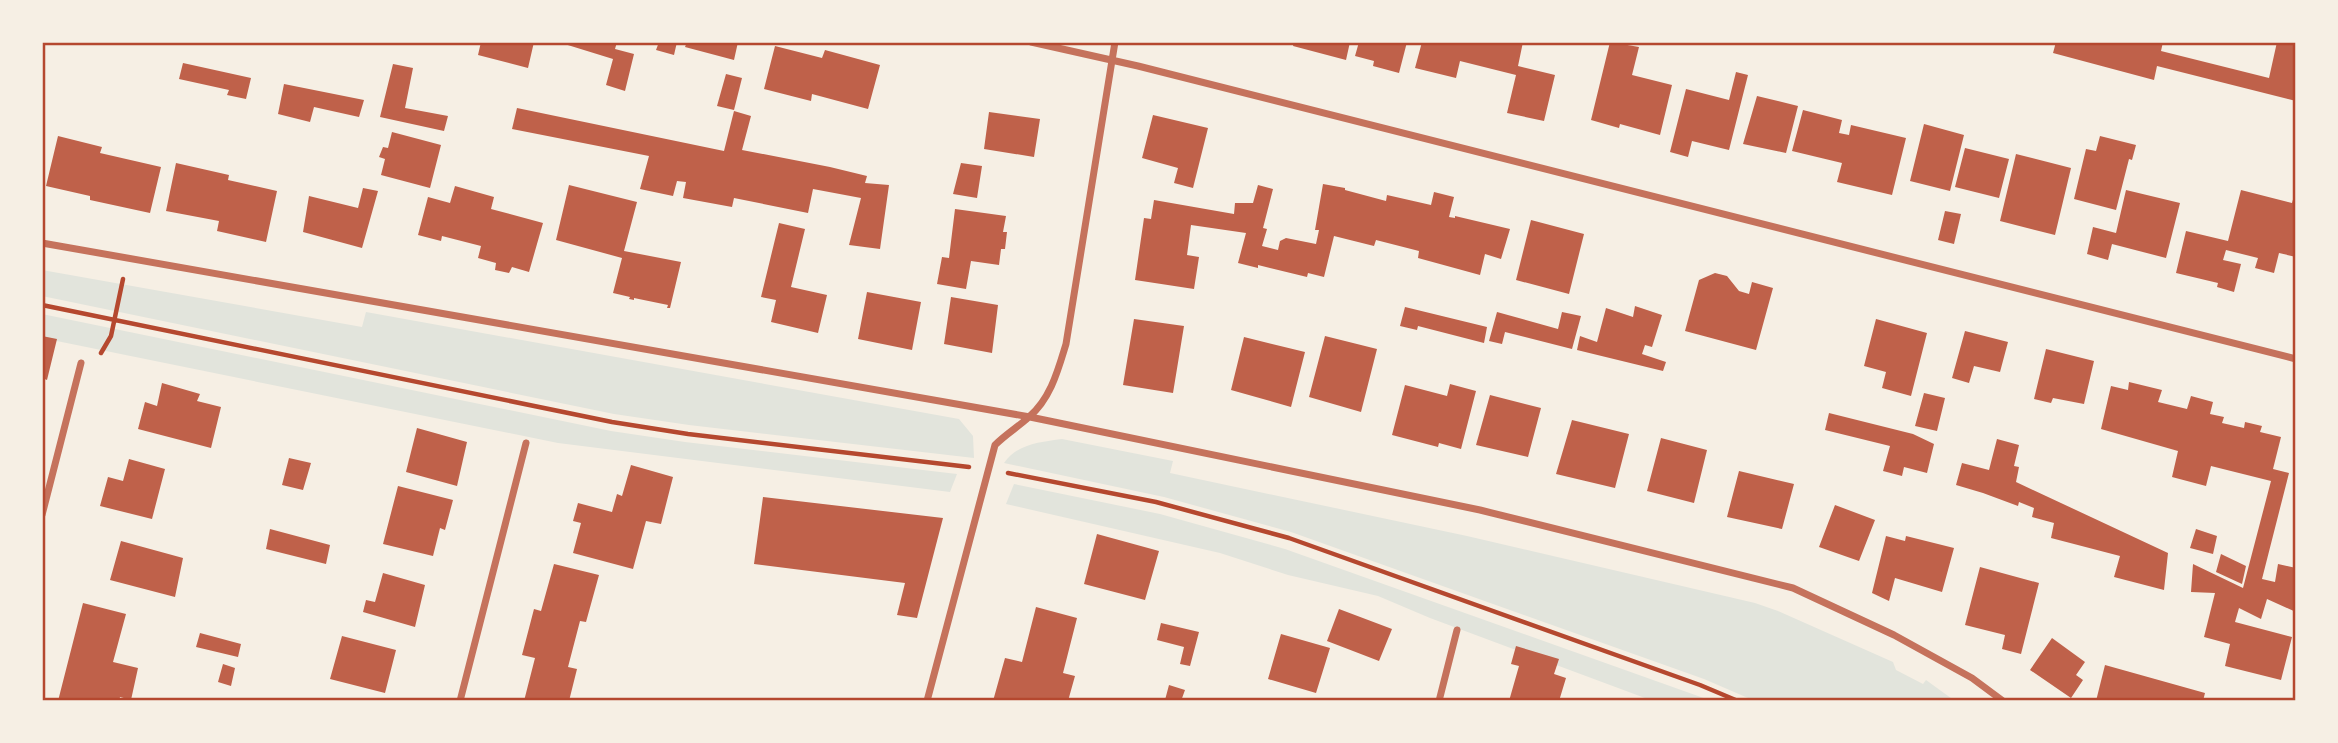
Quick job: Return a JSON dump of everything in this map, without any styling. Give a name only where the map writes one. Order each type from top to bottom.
[{"type":"street","points":[[1031,42],[1138,66],[2296,359]]},
{"type":"street","points":[[927,701],[995,445],[1010,429],[1030,416],[1051,389],[1066,344],[1115,42]]},
{"type":"street","points":[[42,243],[1030,416],[1479,510],[1783,585],[1894,635],[1972,678],[2003,701]]},
{"type":"street","points":[[42,515],[81,363]]},
{"type":"street","points":[[460,701],[526,443]]},
{"type":"street","points":[[1439,701],[1457,630]]},
{"type":"path","points":[[81,363],[101,353],[111,336],[127,258]]},
{"type":"path","points":[[42,305],[612,422],[688,434],[988,469],[1156,502],[1289,538],[1738,701]]},
{"type":"shaded area","points":[[42,270],[362,327],[366,312],[959,419],[973,436],[974,458],[614,414],[42,296]]},
{"type":"shaded area","points":[[42,314],[611,431],[957,474],[950,492],[558,443],[42,338]]},
{"type":"shaded area","points":[[1062,439],[1173,461],[1170,473],[1467,536],[1755,603],[1893,662],[1896,670],[1923,684],[1926,680],[1955,701],[1755,701],[1704,679],[1291,532],[1164,497],[1004,463],[1022,448]]},
{"type":"shaded area","points":[[1014,484],[1160,514],[1285,549],[1712,701],[1653,701],[1378,596],[1288,575],[1220,553],[1006,504]]},
{"type":"building","points":[[481,42],[534,42],[528,68],[478,55]]},
{"type":"building","points":[[558,42],[617,42],[615,49],[634,54],[625,91],[606,85],[613,59]]},
{"type":"building","points":[[659,42],[677,42],[674,55],[656,50]]},
{"type":"building","points":[[687,42],[738,42],[734,60],[685,47]]},
{"type":"building","points":[[1294,42],[1350,42],[1346,60],[1293,46]]},
{"type":"building","points":[[1359,42],[1407,42],[1399,73],[1373,66],[1374,61],[1355,56]]},
{"type":"building","points":[[1422,42],[1523,42],[1518,66],[1555,75],[1544,121],[1507,113],[1516,75],[1460,61],[1456,78],[1415,68]]},
{"type":"building","points":[[1610,42],[1639,47],[1632,75],[1672,85],[1660,135],[1620,124],[1619,128],[1591,120]]},
{"type":"building","points":[[2056,42],[2163,42],[2161,51],[2269,78],[2277,42],[2296,42],[2296,101],[2157,66],[2154,80],[2053,53]]},
{"type":"building","points":[[775,46],[822,58],[825,50],[880,65],[868,109],[812,94],[811,101],[764,89]]},
{"type":"building","points":[[183,63],[251,78],[246,99],[227,95],[229,90],[179,79]]},
{"type":"building","points":[[393,64],[413,68],[405,108],[448,116],[444,131],[380,117]]},
{"type":"building","points":[[1736,72],[1748,75],[1729,150],[1692,141],[1688,157],[1670,152],[1686,89],[1729,100]]},
{"type":"building","points":[[726,74],[742,78],[734,110],[717,106]]},
{"type":"building","points":[[284,84],[364,100],[359,117],[314,107],[310,122],[278,114]]},
{"type":"building","points":[[1757,96],[1798,106],[1786,153],[1743,144]]},
{"type":"building","points":[[517,108],[724,151],[734,111],[751,116],[742,150],[830,167],[867,176],[865,183],[889,185],[880,249],[849,245],[861,198],[813,189],[808,213],[734,198],[732,207],[683,198],[686,182],[677,181],[673,196],[640,189],[649,156],[512,129]]},
{"type":"building","points":[[1803,110],[1842,120],[1839,133],[1849,135],[1851,125],[1906,138],[1892,195],[1837,182],[1842,163],[1792,151]]},
{"type":"building","points":[[989,112],[1040,119],[1034,157],[984,149]]},
{"type":"building","points":[[1153,115],[1208,128],[1193,188],[1174,183],[1178,168],[1142,158]]},
{"type":"building","points":[[1924,124],[1964,135],[1950,191],[1910,181]]},
{"type":"building","points":[[392,132],[441,145],[430,188],[381,175],[385,159],[379,157],[383,147],[388,148]]},
{"type":"building","points":[[58,136],[102,147],[100,153],[161,167],[150,213],[90,200],[90,196],[46,186]]},
{"type":"building","points":[[2100,136],[2136,145],[2132,160],[2129,159],[2116,210],[2074,199],[2086,149],[2096,151]]},
{"type":"building","points":[[1965,148],[2009,159],[1999,198],[1955,187]]},
{"type":"building","points":[[2016,154],[2071,168],[2055,235],[2000,221]]},
{"type":"building","points":[[176,163],[229,175],[228,180],[277,191],[266,242],[217,231],[219,221],[166,211]]},
{"type":"building","points":[[961,163],[982,166],[977,198],[953,194]]},
{"type":"building","points":[[1323,184],[1386,201],[1387,195],[1431,205],[1434,192],[1454,197],[1449,217],[1455,216],[1510,229],[1501,259],[1485,254],[1480,275],[1418,258],[1419,251],[1376,240],[1374,246],[1334,236],[1324,277],[1308,273],[1307,277],[1238,263],[1246,233],[1191,225],[1187,255],[1199,257],[1194,289],[1135,280],[1144,218],[1151,219],[1154,200],[1234,214],[1235,203],[1253,203],[1258,185],[1273,189],[1263,228],[1267,229],[1262,246],[1278,250],[1280,241],[1286,238],[1316,244],[1319,230],[1315,230]]},
{"type":"building","points":[[569,185],[637,202],[624,251],[681,262],[670,308],[667,308],[668,305],[629,299],[630,297],[613,293],[622,258],[556,240]]},
{"type":"building","points":[[455,186],[494,197],[491,209],[543,223],[529,272],[512,267],[509,273],[495,270],[496,263],[478,258],[481,246],[442,236],[441,241],[418,235],[428,197],[450,203]]},
{"type":"building","points":[[363,188],[378,191],[362,248],[303,232],[309,196],[358,208]]},
{"type":"building","points":[[2126,190],[2180,203],[2166,258],[2112,244],[2108,260],[2087,254],[2093,227],[2116,233]]},
{"type":"building","points":[[2241,190],[2292,203],[2294,196],[2296,197],[2296,257],[2279,253],[2274,273],[2255,268],[2258,258],[2226,250],[2223,260],[2241,264],[2234,292],[2217,287],[2218,283],[2176,273],[2186,231],[2228,241]]},
{"type":"building","points":[[955,209],[1006,216],[1003,232],[1007,232],[1005,249],[1001,249],[999,265],[971,261],[966,289],[937,284],[942,257],[949,258]]},
{"type":"building","points":[[1945,211],[1961,214],[1954,244],[1938,240]]},
{"type":"building","points":[[1531,220],[1584,234],[1569,294],[1516,280]]},
{"type":"building","points":[[779,223],[805,229],[791,287],[827,295],[818,333],[771,322],[776,300],[761,297]]},
{"type":"building","points":[[1715,273],[1727,276],[1739,291],[1749,294],[1752,282],[1773,288],[1756,350],[1685,331],[1699,280]]},
{"type":"building","points":[[867,292],[921,302],[912,350],[858,339]]},
{"type":"building","points":[[951,297],[998,305],[992,353],[944,344]]},
{"type":"building","points":[[1635,306],[1662,315],[1652,347],[1645,345],[1642,354],[1666,362],[1663,371],[1577,350],[1580,336],[1597,342],[1606,308],[1633,317]]},
{"type":"building","points":[[1405,307],[1487,327],[1484,343],[1418,326],[1417,330],[1400,326]]},
{"type":"building","points":[[1497,312],[1558,329],[1562,312],[1581,316],[1572,349],[1505,332],[1502,344],[1489,341]]},
{"type":"building","points":[[1134,319],[1184,326],[1173,393],[1123,385]]},
{"type":"building","points":[[1876,319],[1927,333],[1911,396],[1882,388],[1886,372],[1864,366]]},
{"type":"building","points":[[1965,331],[2008,342],[2000,372],[1974,366],[1969,383],[1952,378]]},
{"type":"building","points":[[42,336],[57,339],[47,380],[42,378]]},
{"type":"building","points":[[1325,336],[1377,349],[1361,412],[1309,397]]},
{"type":"building","points":[[1244,337],[1305,352],[1291,407],[1231,390]]},
{"type":"building","points":[[2046,349],[2094,361],[2084,404],[2053,398],[2051,403],[2034,399]]},
{"type":"building","points":[[2129,382],[2162,390],[2158,402],[2187,409],[2191,396],[2213,402],[2210,414],[2224,417],[2222,423],[2244,428],[2245,422],[2262,426],[2260,432],[2281,437],[2273,469],[2289,473],[2262,579],[2275,582],[2278,564],[2296,568],[2296,612],[2267,599],[2261,619],[2239,608],[2235,622],[2292,637],[2281,680],[2225,666],[2230,644],[2204,637],[2215,593],[2191,592],[2193,564],[2243,588],[2271,481],[2211,466],[2206,486],[2172,477],[2178,451],[2101,429],[2111,386],[2128,390]]},
{"type":"building","points":[[162,383],[200,394],[197,401],[221,407],[211,448],[138,429],[145,402],[157,406]]},
{"type":"building","points":[[1450,384],[1476,391],[1461,449],[1439,443],[1438,447],[1392,435],[1405,385],[1447,396]]},
{"type":"building","points":[[1924,393],[1945,398],[1937,431],[1915,426]]},
{"type":"building","points":[[1490,395],[1541,408],[1528,457],[1476,445]]},
{"type":"building","points":[[1829,413],[1913,434],[1934,444],[1927,473],[1904,467],[1902,476],[1883,471],[1890,446],[1825,430]]},
{"type":"building","points":[[1572,420],[1629,434],[1615,488],[1556,474]]},
{"type":"building","points":[[417,428],[467,442],[457,486],[406,472]]},
{"type":"building","points":[[1661,438],[1707,450],[1694,503],[1647,491]]},
{"type":"building","points":[[1997,439],[2019,445],[2014,466],[2019,467],[2016,482],[2168,553],[2164,590],[2114,577],[2120,556],[2051,538],[2054,523],[2032,517],[2034,508],[2019,502],[2018,506],[1956,485],[1962,463],[1989,470]]},
{"type":"building","points":[[289,458],[311,463],[303,490],[282,485]]},
{"type":"building","points":[[129,459],[165,469],[152,519],[100,506],[108,477],[123,481]]},
{"type":"building","points":[[631,465],[673,477],[661,524],[646,521],[633,569],[573,553],[581,523],[573,521],[578,503],[612,512],[617,494],[622,496]]},
{"type":"building","points":[[1739,471],[1794,484],[1782,529],[1727,517]]},
{"type":"building","points":[[398,486],[453,500],[445,530],[440,528],[433,556],[383,544]]},
{"type":"building","points":[[763,497],[943,518],[917,618],[897,615],[905,583],[754,564]]},
{"type":"building","points":[[1835,505],[1875,520],[1859,561],[1819,547]]},
{"type":"building","points":[[270,529],[330,545],[326,564],[266,549]]},
{"type":"building","points":[[2196,529],[2217,536],[2213,554],[2190,548]]},
{"type":"building","points":[[1097,534],[1159,551],[1145,600],[1084,584]]},
{"type":"building","points":[[1886,536],[1905,541],[1906,536],[1954,548],[1942,592],[1895,578],[1889,601],[1872,593]]},
{"type":"building","points":[[121,541],[183,558],[175,597],[110,580]]},
{"type":"building","points":[[2221,554],[2246,566],[2242,584],[2216,572]]},
{"type":"building","points":[[554,564],[599,575],[586,622],[580,621],[568,667],[577,669],[569,701],[524,701],[535,658],[522,655],[534,609],[541,611]]},
{"type":"building","points":[[1980,567],[2039,583],[2021,654],[2002,649],[2005,635],[1965,625]]},
{"type":"building","points":[[383,573],[425,585],[415,627],[363,612],[366,600],[375,602]]},
{"type":"building","points":[[83,603],[126,614],[113,662],[138,668],[131,700],[120,697],[119,701],[58,701]]},
{"type":"building","points":[[1036,607],[1077,618],[1063,673],[1075,676],[1068,701],[993,701],[1005,658],[1022,662]]},
{"type":"building","points":[[1339,609],[1392,629],[1379,661],[1327,641]]},
{"type":"building","points":[[1161,623],[1199,632],[1190,666],[1180,664],[1184,647],[1157,640]]},
{"type":"building","points":[[200,633],[241,644],[238,657],[196,647]]},
{"type":"building","points":[[1281,634],[1330,648],[1316,693],[1268,679]]},
{"type":"building","points":[[342,636],[396,650],[385,693],[330,679]]},
{"type":"building","points":[[2052,638],[2085,662],[2076,675],[2083,680],[2071,698],[2030,670]]},
{"type":"building","points":[[1516,646],[1559,659],[1554,674],[1566,678],[1559,701],[1509,701],[1519,666],[1511,664]]},
{"type":"building","points":[[223,664],[235,668],[231,686],[218,682]]},
{"type":"building","points":[[2105,665],[2205,693],[2203,701],[2096,701]]},
{"type":"building","points":[[1169,685],[1185,690],[1181,701],[1165,700]]}]
